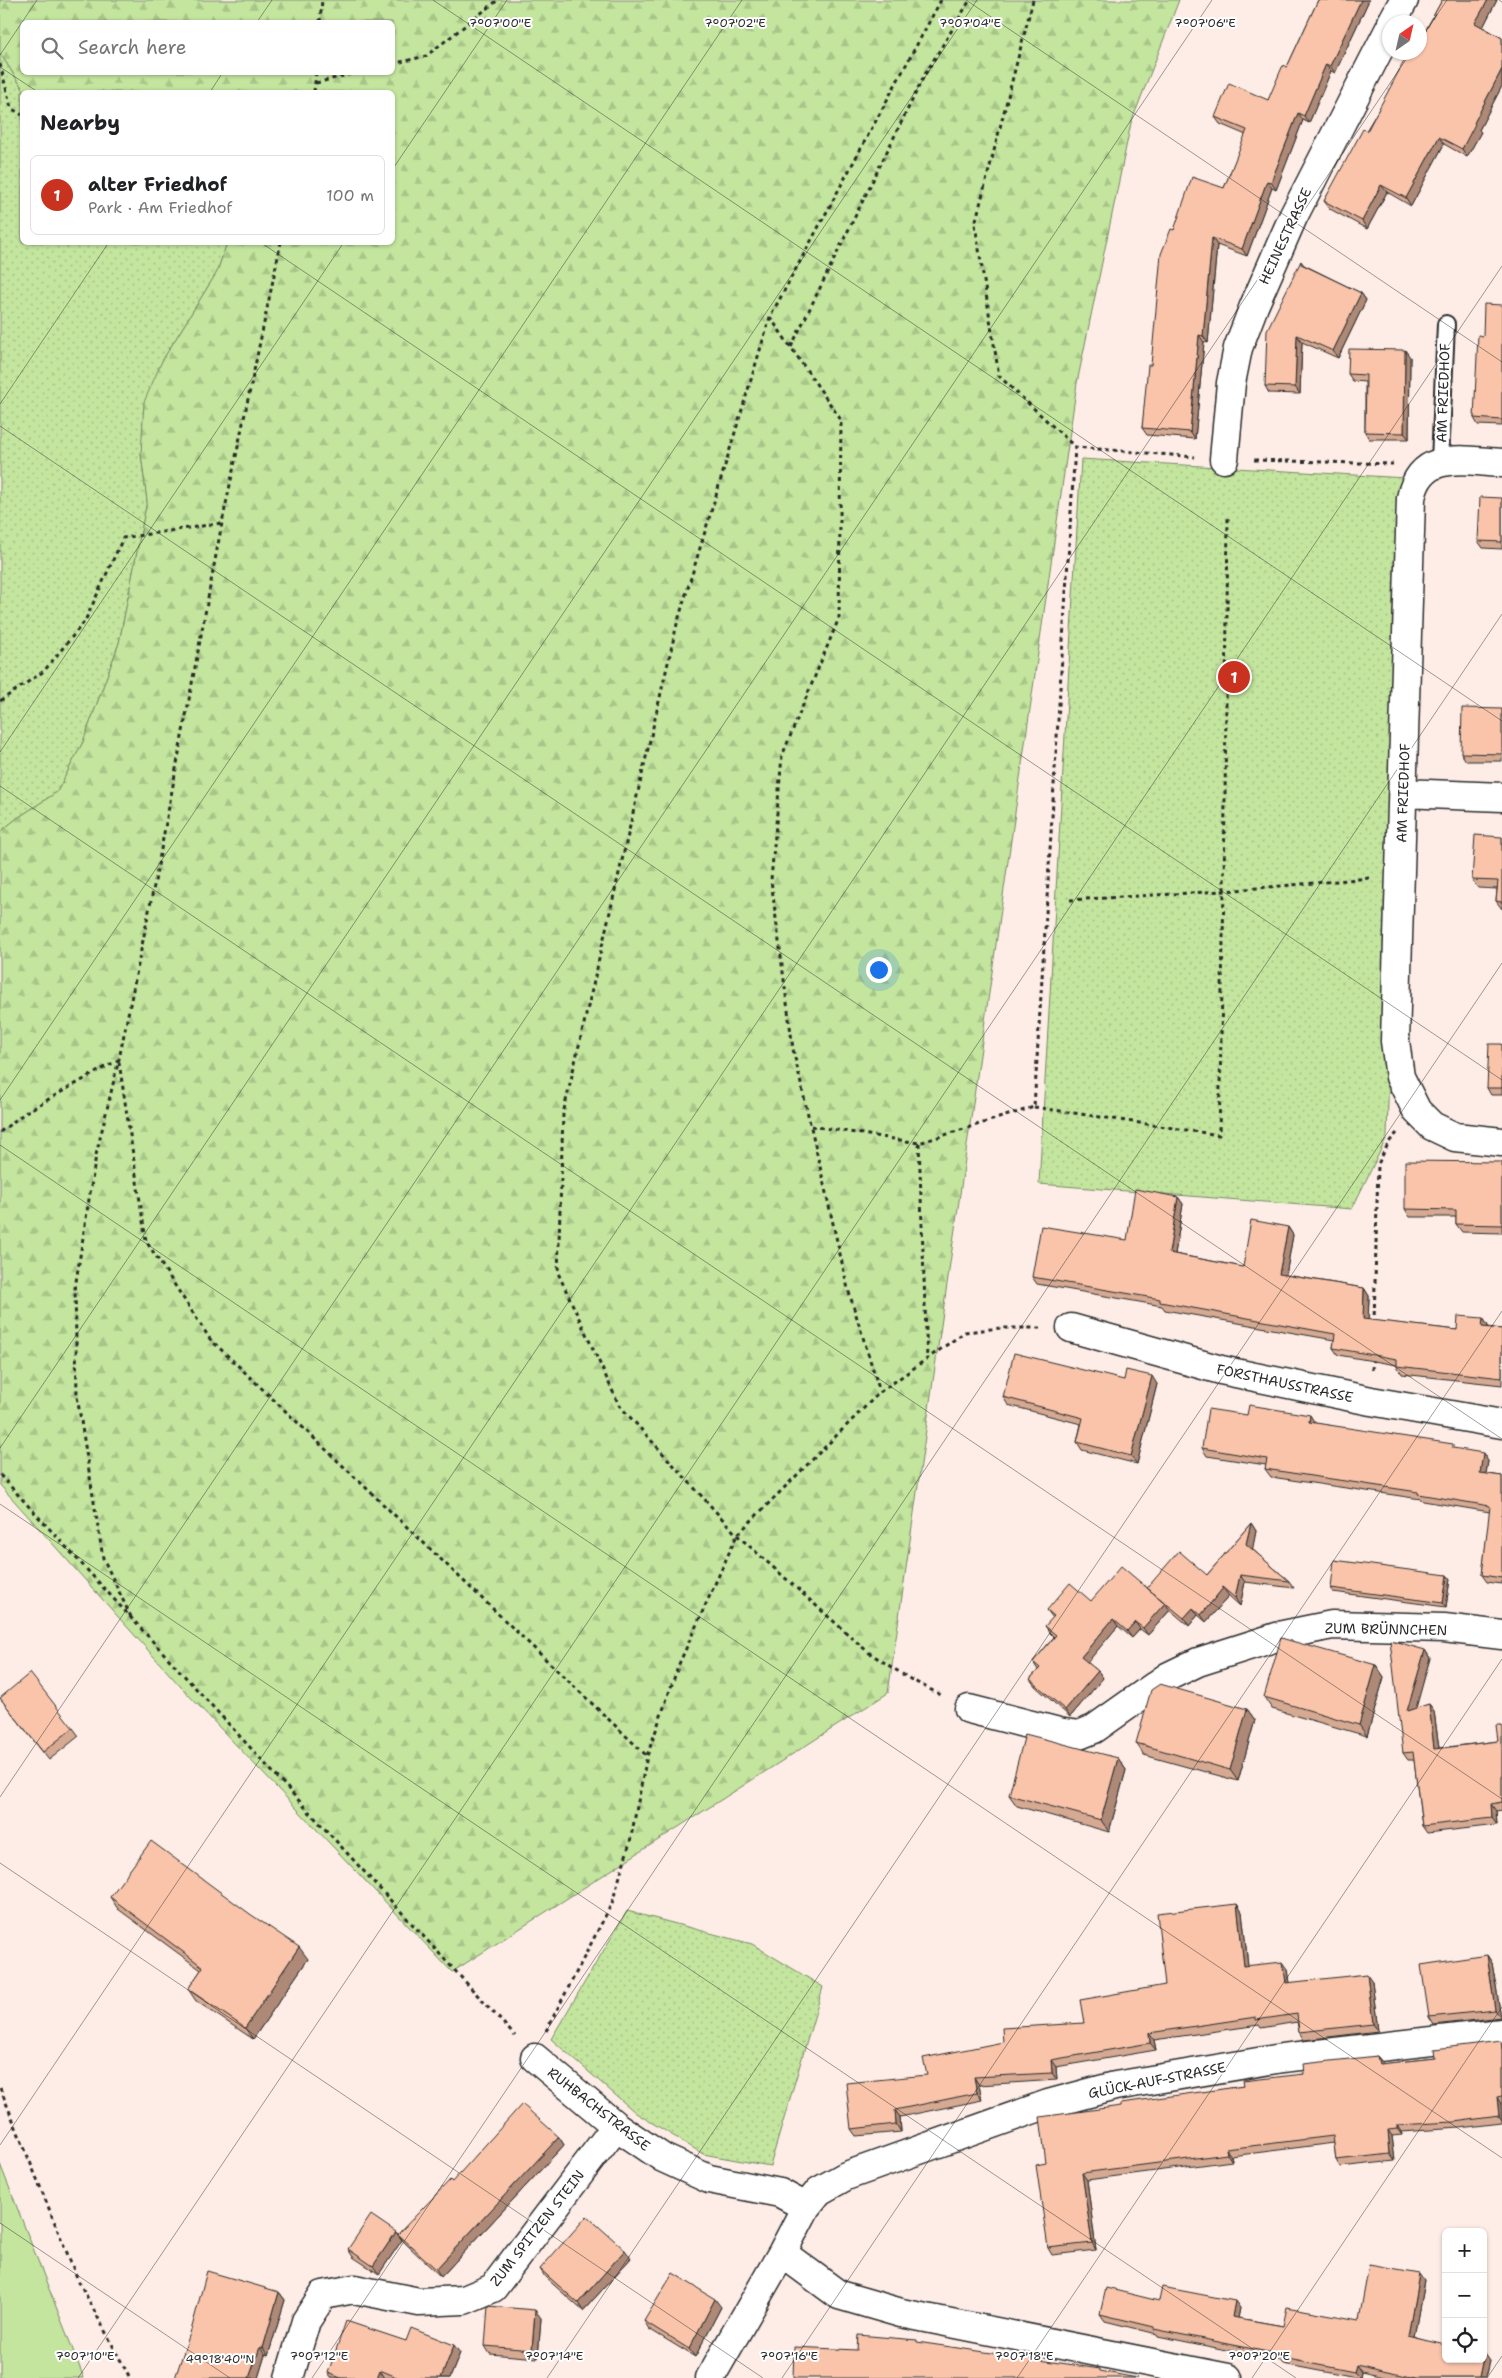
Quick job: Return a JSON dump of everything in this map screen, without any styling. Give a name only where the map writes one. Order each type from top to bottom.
[{"type":"street","points":[[1396,15],[1404,0]]},
{"type":"street","name":"HEINESTRASSE","points":[[1224,459],[1230,383],[1238,348],[1254,306],[1297,208],[1382,43]]},
{"type":"street","points":[[1431,468],[1502,463]]},
{"type":"street","name":"AM FRIEDHOF","points":[[1417,1111],[1400,1077],[1395,1041],[1410,498],[1413,485],[1431,468]]},
{"type":"street","points":[[1403,793],[1502,797]]},
{"type":"street","points":[[1417,1111],[1432,1126],[1455,1137],[1502,1142]]},
{"type":"street","name":"FORSTHAUSSTRASSE","points":[[1071,1328],[1221,1370],[1371,1401],[1502,1424]]},
{"type":"street","name":"ZUM BRÜNNCHEN","points":[[969,1709],[1063,1733],[1079,1735],[1094,1729],[1169,1676],[1198,1662],[1283,1635],[1332,1625],[1444,1628],[1502,1635]]},
{"type":"street","name":"GLÜCK-AUF-STRASSE","points":[[710,2378],[782,2253],[806,2207],[819,2191],[854,2172],[1048,2104],[1115,2086],[1282,2058],[1502,2033]]},
{"type":"street","name":"RUHBACHSTRASSE","points":[[534,2058],[616,2126],[663,2158],[709,2179],[780,2193],[806,2207]]},
{"type":"street","name":"ZUM SPITZEN STEIN","points":[[289,2378],[306,2321],[323,2295],[354,2289],[419,2302],[464,2300],[493,2288],[616,2126]]},
{"type":"street","points":[[782,2253],[839,2295],[901,2314],[1228,2378]]},
{"type":"lane","name":"AM FRIEDHOF","points":[[1431,468],[1446,324]]},
{"type":"path","points":[[320,20],[322,0]]},
{"type":"path","points":[[395,63],[426,56],[498,0]]},
{"type":"path","points":[[941,0],[770,316],[677,624],[563,1114],[558,1273],[619,1405],[737,1535],[868,1652],[910,1679],[969,1709]]},
{"type":"path","points":[[791,348],[924,76],[970,0]]},
{"type":"path","points":[[1034,0],[975,224],[999,376],[1075,447],[1224,459],[1401,464],[1431,468]]},
{"type":"path","points":[[0,64],[11,108],[20,114]]},
{"type":"path","points":[[314,90],[316,75]]},
{"type":"path","points":[[316,83],[347,75]]},
{"type":"path","points":[[132,1620],[103,1558],[77,1396],[75,1288],[96,1155],[119,1059],[156,876],[222,523],[280,245]]},
{"type":"path","points":[[770,316],[841,420],[839,618],[782,756],[771,880],[793,1049],[848,1290],[880,1392]]},
{"type":"path","points":[[1034,1106],[1075,447]]},
{"type":"path","points":[[810,1126],[919,1143],[1034,1106],[1218,1135],[1224,891],[1228,514]]},
{"type":"path","points":[[0,701],[44,671],[84,621],[123,538],[222,523]]},
{"type":"path","points":[[1070,900],[1224,891],[1401,876]]},
{"type":"path","points":[[0,1132],[26,1112],[119,1059]]},
{"type":"path","points":[[119,1059],[146,1241],[210,1339],[647,1756]]},
{"type":"path","points":[[1373,1332],[1378,1164],[1389,1142],[1417,1111]]},
{"type":"path","points":[[919,1143],[927,1359]]},
{"type":"path","points":[[0,1475],[534,2058],[551,2017],[612,1903],[630,1842],[647,1756],[679,1664],[737,1535],[880,1392],[965,1332],[1000,1328],[1071,1328]]},
{"type":"path","points":[[1371,1401],[1373,1352]]},
{"type":"path","points":[[0,2088],[78,2280],[130,2378]]},
{"type":"green space","points":[[0,0],[1179,0],[1131,123],[1077,383],[888,1693],[452,1972],[181,1687],[0,1485],[0,832],[57,792],[83,742],[119,643],[147,501],[141,454],[144,402],[162,361],[217,272],[226,245],[395,245],[395,90],[24,90],[0,53]]},
{"type":"green space","points":[[0,53],[24,90],[20,90],[20,245],[226,245],[217,272],[162,361],[141,454],[147,501],[119,643],[83,742],[57,792],[0,832]]},
{"type":"green space","points":[[1081,459],[1406,478],[1387,1137],[1352,1209],[1039,1184]]},
{"type":"green space","points":[[627,1911],[752,1944],[823,1987],[770,2166],[703,2154],[636,2113],[551,2039]]},
{"type":"green space","points":[[0,2164],[84,2378],[0,2378]]},
{"type":"building","points":[[1318,0],[1361,0],[1330,66],[1326,64],[1304,116],[1298,113],[1271,182],[1267,181],[1242,249],[1212,238],[1203,336],[1199,335],[1190,432],[1142,428],[1148,365],[1151,365],[1161,254],[1171,229],[1174,230],[1192,177],[1224,188],[1247,130],[1215,117],[1229,83],[1268,100],[1283,65],[1287,67]]},
{"type":"building","points":[[1442,0],[1488,0],[1475,23],[1502,38],[1502,69],[1462,149],[1439,137],[1406,198],[1381,185],[1362,221],[1324,201],[1363,129],[1367,131],[1405,60],[1427,60],[1427,28]]},
{"type":"building","points":[[1301,261],[1301,264],[1361,293],[1333,351],[1297,335],[1295,387],[1265,386],[1267,330]]},
{"type":"building","points":[[1484,304],[1502,305],[1502,420],[1474,418],[1478,335],[1483,336]]},
{"type":"building","points":[[1349,349],[1405,350],[1404,433],[1365,432],[1366,375],[1348,374]]},
{"type":"building","points":[[1480,497],[1502,498],[1502,542],[1478,541]]},
{"type":"building","points":[[1462,708],[1502,709],[1502,754],[1461,753]]},
{"type":"building","points":[[1475,835],[1502,837],[1502,902],[1496,901],[1498,881],[1472,880]]},
{"type":"building","points":[[1489,1044],[1502,1044],[1502,1088],[1487,1088]]},
{"type":"building","points":[[1405,1161],[1502,1162],[1502,1225],[1456,1224],[1456,1210],[1405,1209]]},
{"type":"building","points":[[1135,1189],[1178,1197],[1169,1253],[1243,1267],[1251,1220],[1288,1227],[1279,1274],[1364,1288],[1363,1319],[1457,1330],[1458,1316],[1483,1318],[1482,1327],[1502,1329],[1502,1378],[1397,1366],[1397,1359],[1333,1348],[1335,1334],[1160,1302],[1160,1299],[1032,1277],[1041,1226],[1127,1240]]},
{"type":"building","points":[[1014,1353],[1124,1380],[1126,1370],[1152,1376],[1131,1456],[1077,1442],[1083,1418],[1003,1397]]},
{"type":"building","points":[[1249,1405],[1310,1415],[1309,1422],[1453,1444],[1453,1448],[1483,1453],[1480,1473],[1502,1476],[1502,1578],[1482,1575],[1490,1506],[1418,1494],[1418,1492],[1265,1469],[1267,1459],[1202,1448],[1208,1409],[1247,1415]]},
{"type":"building","points":[[1251,1523],[1246,1544],[1289,1581],[1240,1575],[1235,1598],[1222,1587],[1201,1615],[1193,1608],[1184,1618],[1147,1588],[1179,1551],[1207,1575]]},
{"type":"building","points":[[1334,1560],[1447,1575],[1443,1603],[1331,1588]]},
{"type":"building","points":[[1121,1566],[1165,1603],[1143,1628],[1135,1622],[1127,1631],[1113,1619],[1081,1657],[1098,1671],[1065,1710],[1030,1679],[1040,1668],[1033,1662],[1056,1635],[1045,1626],[1054,1616],[1047,1610],[1070,1583],[1091,1601]]},
{"type":"building","points":[[1281,1638],[1376,1665],[1359,1725],[1264,1697]]},
{"type":"building","points":[[1390,1640],[1425,1650],[1407,1711],[1429,1704],[1434,1749],[1498,1741],[1496,1725],[1502,1725],[1502,1802],[1491,1804],[1492,1818],[1422,1826],[1413,1752],[1403,1753]]},
{"type":"building","points":[[30,1673],[73,1728],[43,1752],[0,1698]]},
{"type":"building","points":[[1160,1684],[1247,1709],[1230,1770],[1136,1743],[1151,1690]]},
{"type":"building","points":[[1025,1734],[1118,1758],[1101,1820],[1009,1795]]},
{"type":"building","points":[[151,1841],[250,1914],[299,1947],[245,2028],[188,1989],[203,1967],[110,1897]]},
{"type":"building","points":[[1237,1904],[1244,1966],[1283,1962],[1286,1983],[1367,1974],[1373,2024],[1299,2032],[1297,2014],[1256,2020],[1256,2017],[1149,2033],[1150,2043],[1051,2060],[1052,2073],[974,2077],[977,2093],[895,2110],[896,2124],[851,2129],[846,2083],[927,2075],[923,2058],[1003,2042],[1002,2028],[1084,2023],[1080,2000],[1165,1985],[1157,1913]]},
{"type":"building","points":[[1487,1955],[1495,2010],[1429,2017],[1421,1965]]},
{"type":"building","points":[[1501,2041],[1502,2096],[1497,2097],[1499,2116],[1454,2122],[1397,2125],[1397,2129],[1388,2130],[1390,2154],[1336,2160],[1333,2136],[1226,2149],[1227,2154],[1082,2173],[1092,2243],[1048,2248],[1036,2165],[1046,2163],[1040,2117],[1121,2106],[1121,2103],[1244,2086],[1243,2081],[1304,2074],[1303,2064],[1377,2056],[1379,2064],[1435,2058],[1434,2049]]},
{"type":"building","points":[[522,2104],[559,2137],[436,2269],[398,2234],[450,2180],[452,2182]]},
{"type":"building","points":[[371,2215],[396,2232],[373,2266],[348,2249]]},
{"type":"building","points":[[587,2216],[625,2250],[578,2303],[540,2269]]},
{"type":"building","points":[[1369,2265],[1419,2274],[1408,2336],[1442,2344],[1442,2363],[1482,2363],[1479,2378],[1416,2378],[1356,2365],[1354,2372],[1278,2357],[1278,2354],[1154,2329],[1154,2327],[1100,2314],[1106,2288],[1159,2301],[1162,2287],[1235,2301],[1232,2317],[1283,2326],[1287,2307],[1359,2320]]},
{"type":"building","points":[[207,2271],[279,2292],[263,2348],[260,2347],[249,2378],[175,2378],[192,2327]]},
{"type":"building","points":[[673,2273],[715,2299],[689,2349],[644,2321]]},
{"type":"building","points":[[488,2306],[535,2310],[532,2350],[485,2346]]},
{"type":"building","points":[[346,2321],[406,2341],[411,2328],[454,2345],[441,2378],[399,2378],[380,2370],[377,2378],[341,2378],[328,2373]]},
{"type":"building","points":[[858,2335],[917,2340],[917,2342],[1100,2369],[1100,2371],[1137,2378],[793,2378],[794,2347],[857,2350]]},
{"type":"place","name":"alter Friedhof","points":[[1234,677]]}]
